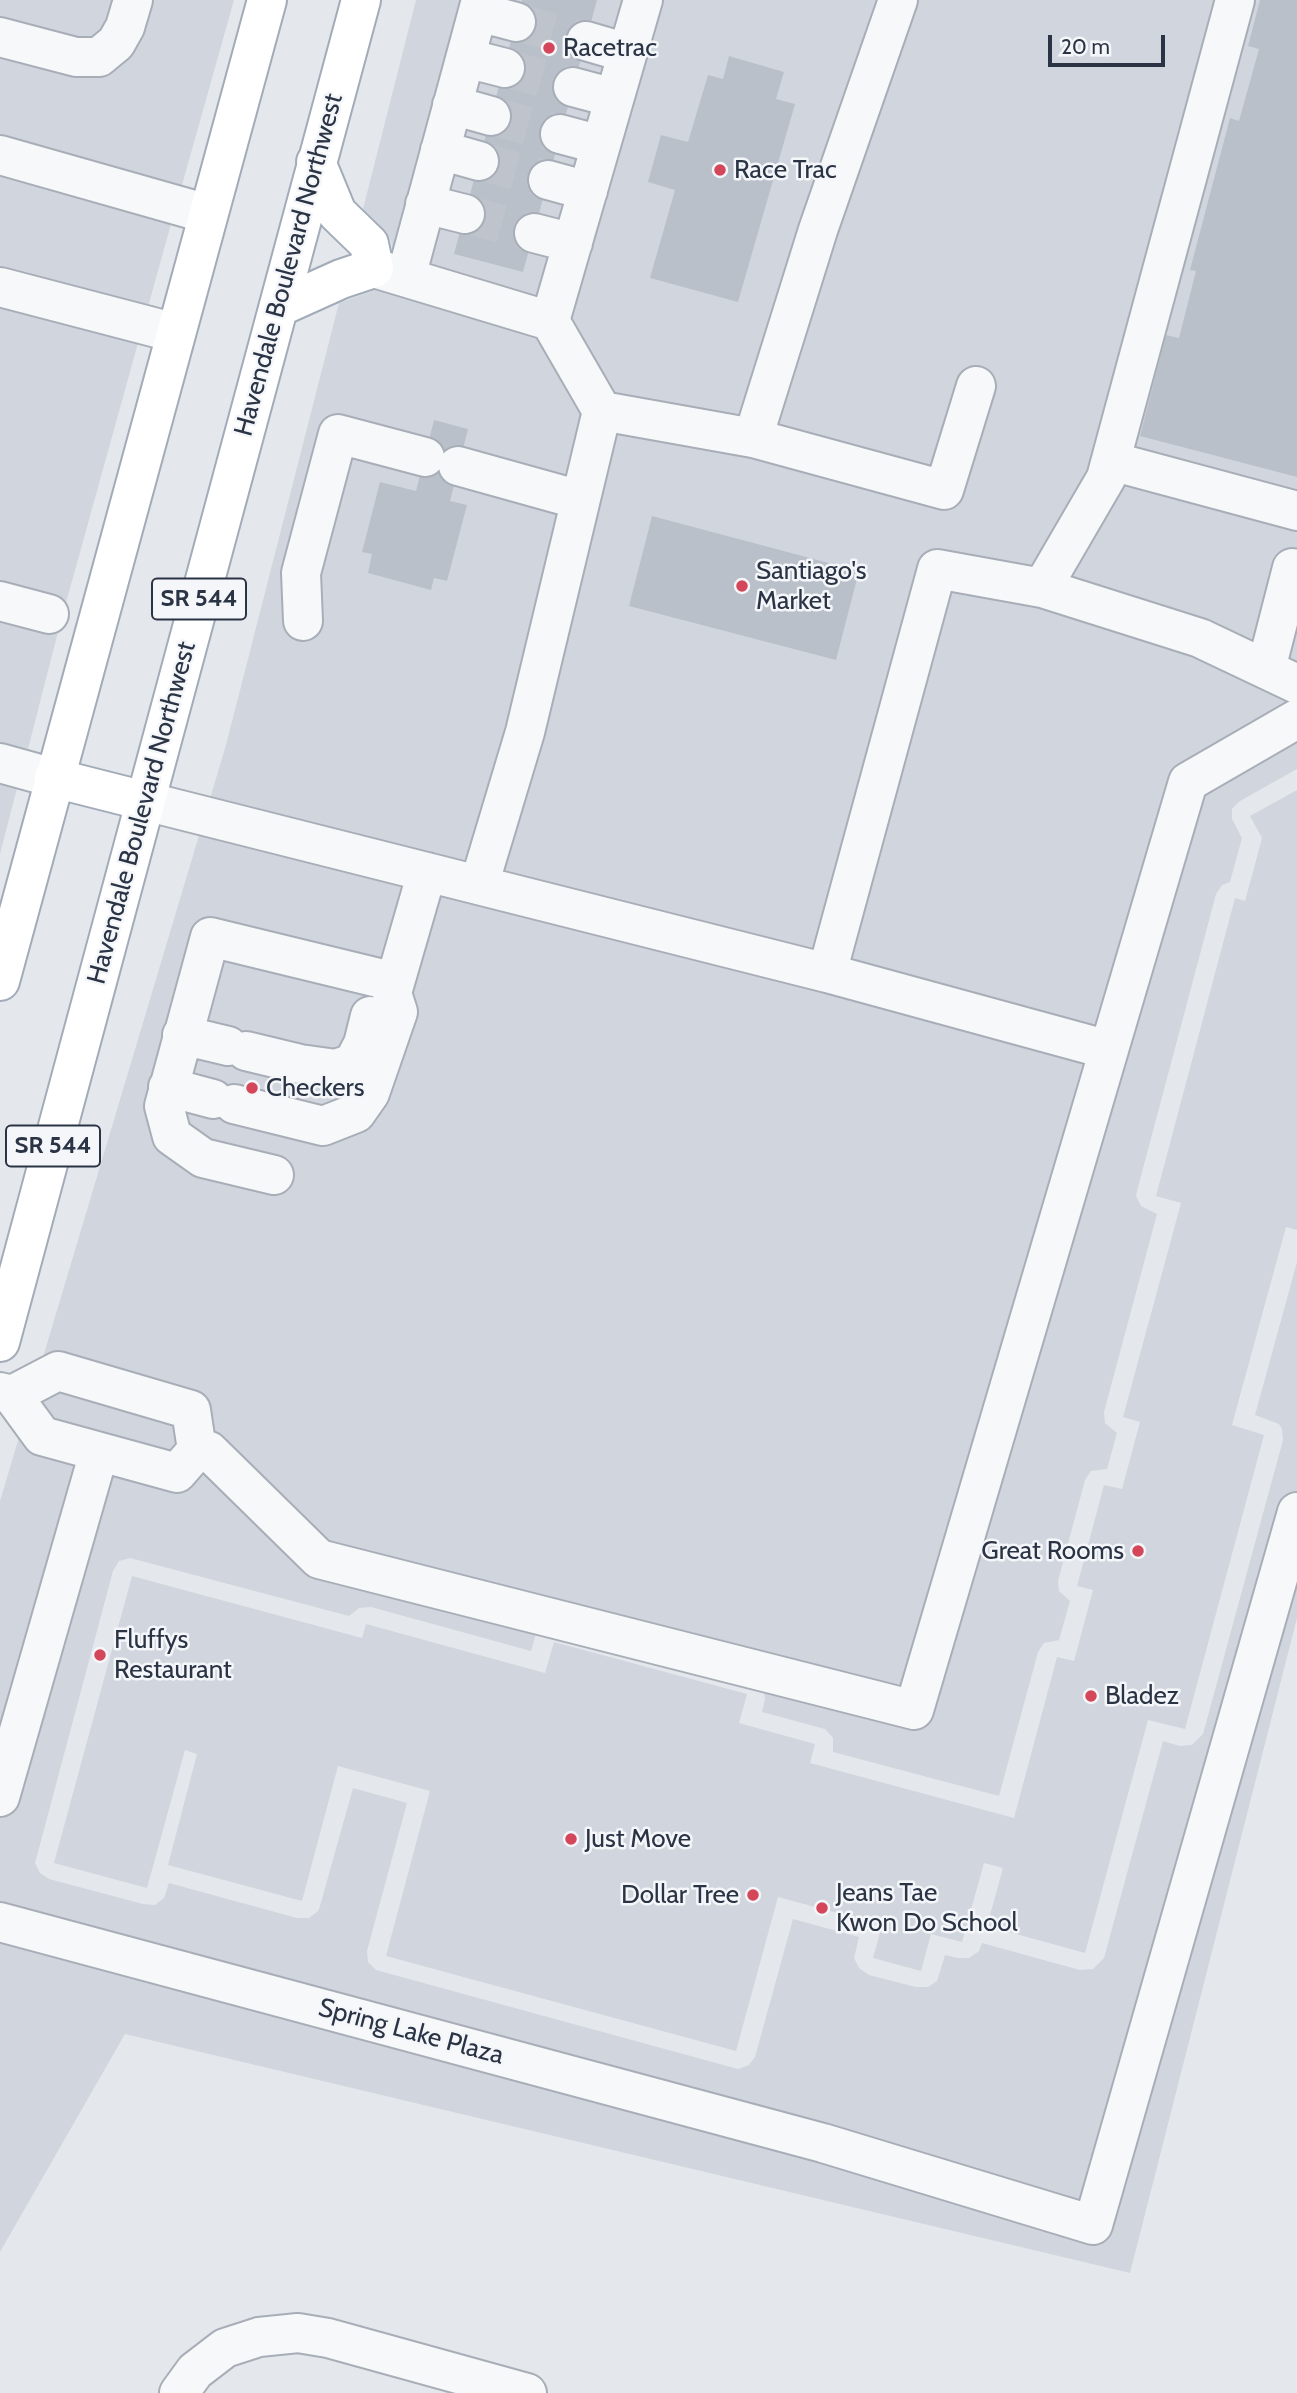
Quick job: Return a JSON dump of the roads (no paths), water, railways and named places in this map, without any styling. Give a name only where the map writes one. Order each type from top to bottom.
[{"type":"main road","points":[[0,981],[267,0]]},
{"type":"main road","name":"Havendale Boulevard Northwest","points":[[0,1342],[361,0]]},
{"type":"main road","points":[[279,307],[341,279],[390,272],[369,244],[337,213],[316,162]]},
{"type":"main road","points":[[54,778],[145,801]]},
{"type":"street","points":[[0,37],[76,57],[99,57],[116,43],[125,27],[133,0]]},
{"type":"street","points":[[753,438],[818,230],[898,0]]},
{"type":"street","points":[[550,321],[627,53],[635,2]]},
{"type":"street","points":[[1042,588],[1106,478],[1223,3]]},
{"type":"street","points":[[478,885],[525,732],[601,411],[550,321],[390,272],[425,204],[480,6],[516,22]]},
{"type":"street","points":[[586,41],[627,53]]},
{"type":"street","points":[[466,58],[505,68]]},
{"type":"street","points":[[573,87],[614,98]]},
{"type":"street","points":[[452,105],[491,116]]},
{"type":"street","points":[[560,134],[601,145]]},
{"type":"street","points":[[440,150],[479,161]]},
{"type":"street","points":[[0,155],[208,214]]},
{"type":"street","points":[[548,180],[588,191]]},
{"type":"street","points":[[425,204],[465,214]]},
{"type":"street","points":[[534,233],[573,243]]},
{"type":"street","points":[[0,287],[176,333]]},
{"type":"street","points":[[601,411],[753,438],[944,490],[976,386]]},
{"type":"street","points":[[303,621],[301,573],[338,434],[580,500]]},
{"type":"street","points":[[1111,461],[1297,511]]},
{"type":"street","points":[[827,973],[937,569],[1042,588],[1200,638],[1282,677],[1292,568],[1297,570]]},
{"type":"street","points":[[0,601],[49,614]]},
{"type":"street","points":[[197,1450],[209,1451],[320,1559],[914,1710],[1188,782],[1297,719]]},
{"type":"street","points":[[0,763],[54,778]]},
{"type":"street","points":[[145,801],[827,973],[1109,1049]]},
{"type":"street","points":[[168,1087],[323,1126],[356,1113],[370,1093],[398,1012],[393,987],[427,872]]},
{"type":"street","points":[[274,1175],[203,1158],[172,1136],[164,1106],[210,937],[393,987]]},
{"type":"street","points":[[182,1035],[300,1064],[336,1069],[353,1063],[363,1044],[372,1005],[393,987]]},
{"type":"street","points":[[58,1371],[191,1410],[197,1450],[177,1473],[42,1436],[6,1393],[58,1371]]},
{"type":"street","points":[[0,1797],[99,1452]]},
{"type":"street","name":"Spring Lake Plaza","points":[[0,1922],[822,2143],[1093,2225],[1297,1512]]},
{"type":"street","points":[[179,2393],[195,2371],[225,2348],[259,2337],[298,2333],[328,2338],[527,2393]]},
{"type":"tunnel","points":[[516,22],[586,41]]},
{"type":"tunnel","points":[[505,68],[573,87]]},
{"type":"tunnel","points":[[491,116],[560,134]]},
{"type":"tunnel","points":[[479,161],[548,180]]},
{"type":"tunnel","points":[[465,214],[534,233]]},
{"type":"place","name":"Racetrac","points":[[549,48]]},
{"type":"place","name":"Race Trac","points":[[720,170]]},
{"type":"place","name":"Santiago's Market","points":[[742,586]]},
{"type":"place","name":"Checkers","points":[[252,1088]]},
{"type":"place","name":"Great Rooms","points":[[1138,1551]]},
{"type":"place","name":"Fluffys Restaurant","points":[[100,1655]]},
{"type":"place","name":"Bladez","points":[[1091,1696]]},
{"type":"place","name":"Just Move","points":[[571,1839]]},
{"type":"place","name":"Dollar Tree","points":[[753,1895]]},
{"type":"place","name":"Jeans Tae Kwon Do School","points":[[822,1908]]}]
